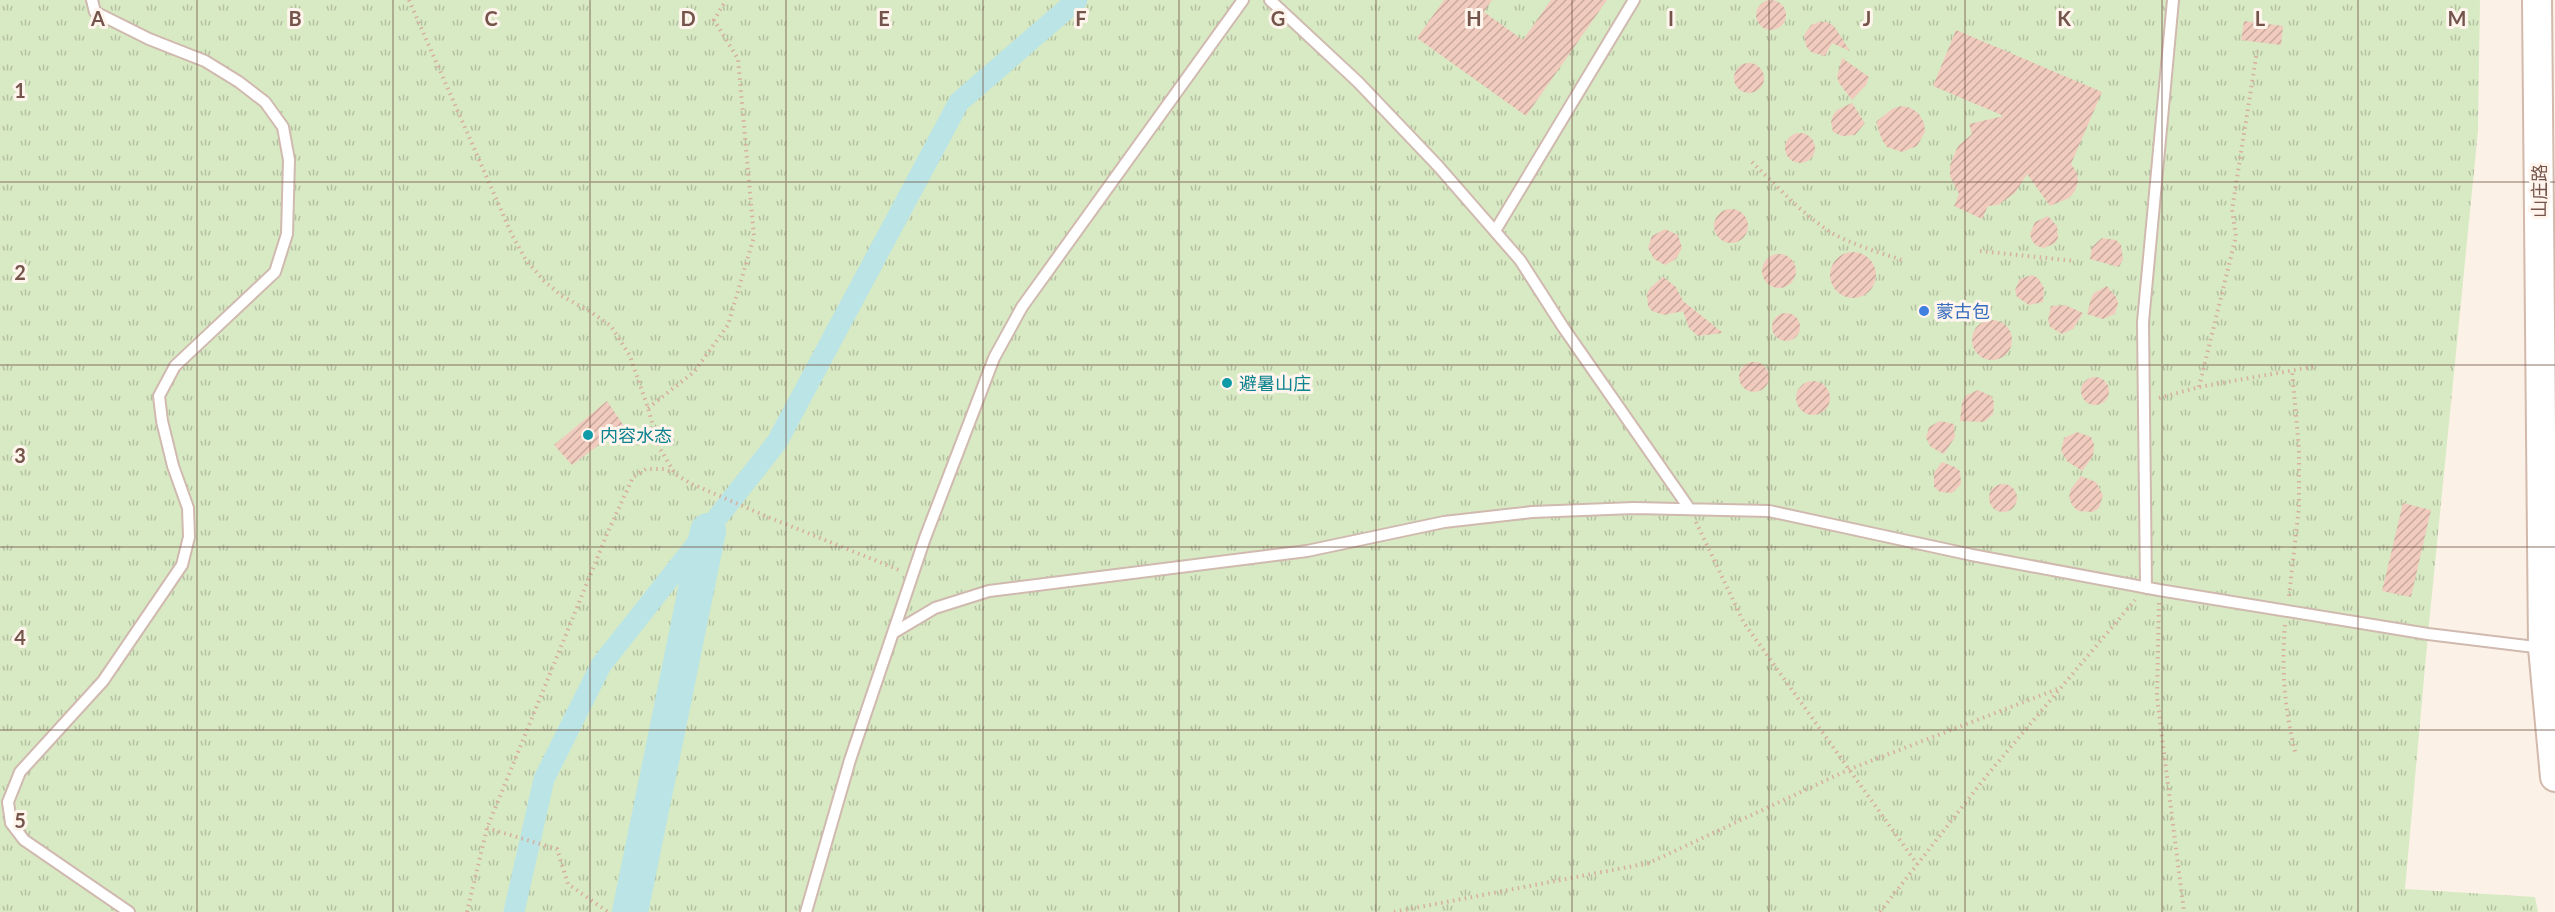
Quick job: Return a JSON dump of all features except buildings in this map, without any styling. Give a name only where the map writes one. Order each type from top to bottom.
[{"type":"main road","name":"山庄路","points":[[2537,0],[2543,648],[2555,777]]},
{"type":"lane","points":[[92,0],[95,12],[150,39],[205,61],[239,82],[264,102],[283,127],[290,160],[287,234],[275,272],[175,366],[159,396],[162,421],[173,466],[188,508],[189,537],[182,565],[103,681],[20,772],[8,802],[11,823],[24,840],[129,912]]},
{"type":"lane","points":[[806,912],[850,760],[913,576],[993,358],[1022,307],[1243,0]]},
{"type":"lane","points":[[1270,0],[1358,82],[1438,166],[1520,260],[1563,327],[1689,508]]},
{"type":"lane","points":[[1495,231],[1634,0]]},
{"type":"lane","points":[[2145,588],[2143,322],[2173,0]]},
{"type":"lane","points":[[893,633],[935,608],[989,591],[1307,551],[1444,522],[1532,512],[1689,508],[1769,512],[1972,555],[2145,588],[2428,634],[2543,648]]},
{"type":"path","points":[[409,0],[512,235],[526,260],[545,282],[562,296],[611,326],[630,356],[648,408],[658,447],[675,474]]},
{"type":"path","points":[[648,408],[694,372],[728,325],[754,237],[738,58],[714,20],[726,0]]},
{"type":"path","points":[[2199,387],[2236,237],[2232,210],[2257,51]]},
{"type":"path","points":[[1752,162],[1800,208],[1833,233],[1869,250],[1902,260]]},
{"type":"path","points":[[1980,251],[2075,261]]},
{"type":"path","points":[[2144,402],[2199,387],[2317,366]]},
{"type":"path","points":[[2292,370],[2299,449],[2299,507],[2294,565],[2286,612],[2283,670],[2286,713],[2296,756]]},
{"type":"path","points":[[467,912],[487,828],[602,545],[633,477],[646,469],[664,469],[692,484],[768,517],[913,576]]},
{"type":"path","points":[[1689,508],[1744,623],[1917,864]]},
{"type":"path","points":[[1880,912],[1988,774],[2145,588]]},
{"type":"path","points":[[2159,590],[2157,697],[2184,912]]},
{"type":"path","points":[[1394,912],[1649,863],[1850,769],[2060,688]]},
{"type":"path","points":[[487,828],[557,849],[568,884],[608,912]]},
{"type":"green space","name":"避暑山庄","points":[[0,0],[2480,0],[2478,131],[2405,889],[2535,897],[2538,912],[0,912]]},
{"type":"waterway","points":[[514,912],[544,779],[601,665],[777,442],[959,102],[1077,0]]},
{"type":"waterway","points":[[630,912],[708,531]]},
{"type":"place","name":"蒙古包","points":[[1924,311]]},
{"type":"place","name":"避暑山庄","points":[[1227,383]]},
{"type":"place","name":"内容水态","points":[[588,435]]}]
